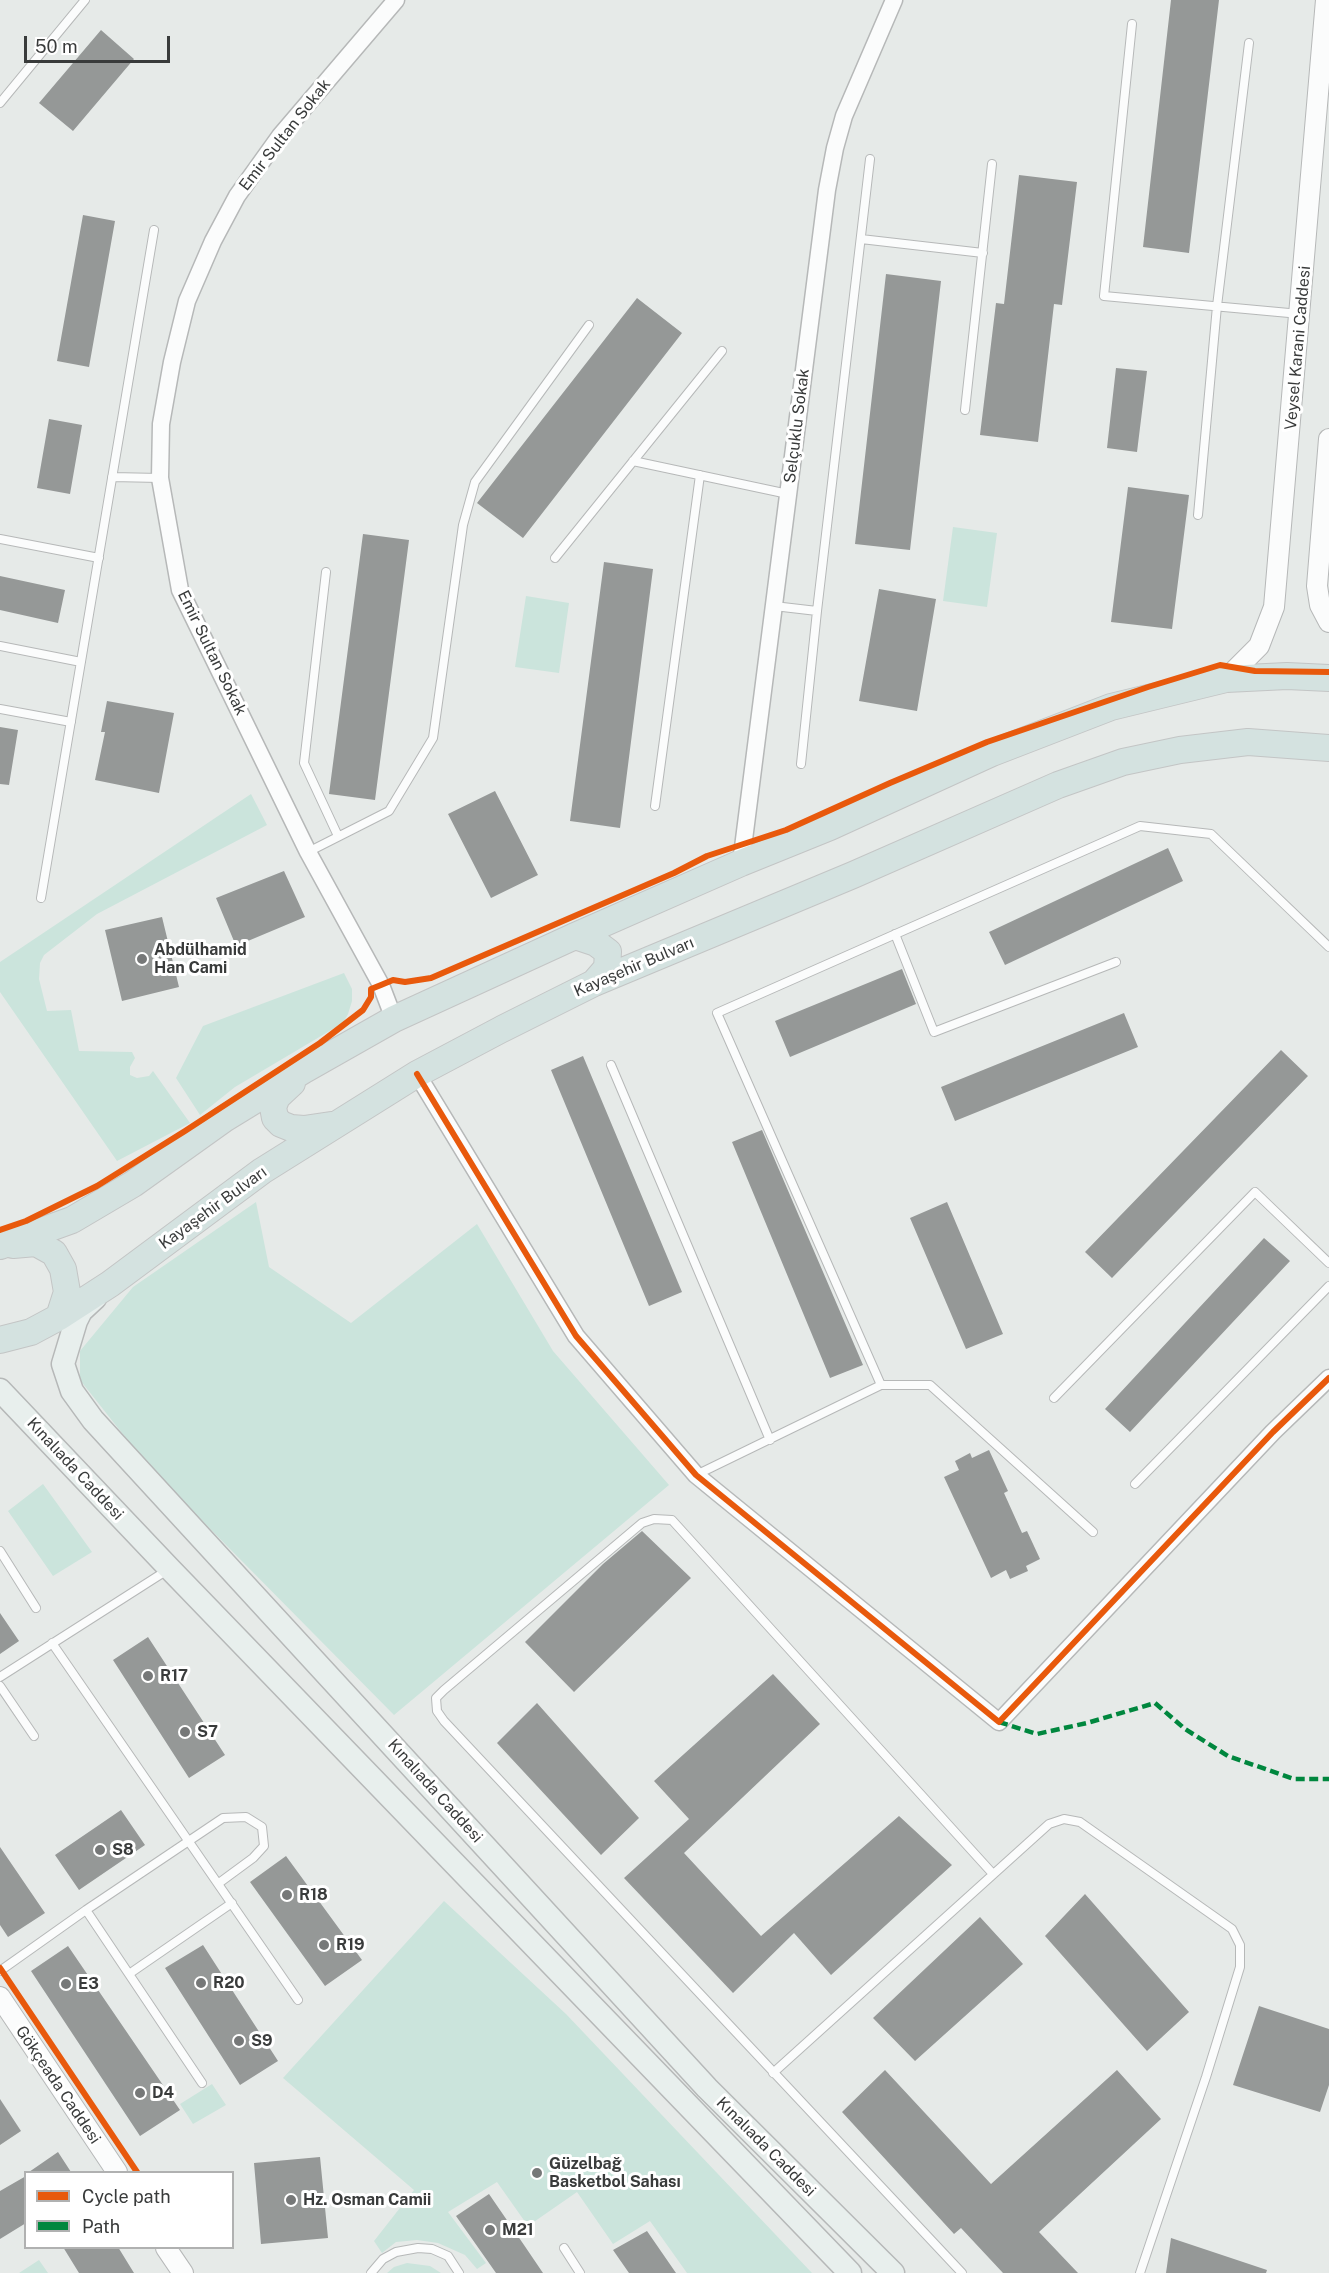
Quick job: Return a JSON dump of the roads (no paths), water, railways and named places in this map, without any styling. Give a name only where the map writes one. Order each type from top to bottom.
[{"type":"main road","points":[[0,1246],[72,1220],[134,1184],[224,1119],[394,1019],[575,936],[741,863],[830,827],[992,753],[1111,707],[1226,679],[1287,676],[1329,678]]},
{"type":"main road","name":"Kayaşehir Bulvarı","points":[[0,1340],[32,1332],[59,1317],[110,1284],[262,1171],[417,1074],[594,983],[853,875],[1058,785],[1123,762],[1180,750],[1248,742],[1329,748]]},
{"type":"main road","points":[[575,936],[596,943],[608,952],[607,968],[594,983]]},
{"type":"main road","points":[[304,1070],[277,1097],[273,1107],[275,1118],[281,1124],[291,1128],[304,1129],[338,1124]]},
{"type":"main road","points":[[0,1246],[36,1244],[54,1253],[63,1269],[67,1292],[59,1317]]},
{"type":"main road","points":[[63,1364],[70,1336],[81,1311],[110,1284]]},
{"type":"main road","name":"Kınalıada Caddesi","points":[[59,1317],[63,1364],[72,1391],[93,1420],[707,2088],[893,2273]]},
{"type":"main road","name":"Kınalıada Caddesi","points":[[0,1390],[850,2273]]},
{"type":"street","name":"Emir Sultan Sokak","points":[[394,1019],[381,985],[308,852],[180,590],[160,478],[161,424],[172,362],[187,301],[213,241],[237,196],[280,136],[396,0]]},
{"type":"street","name":"Selçuklu Sokak","points":[[741,863],[827,190],[844,116],[894,0]]},
{"type":"street","name":"Veysel Karani Caddesi","points":[[1226,679],[1259,646],[1274,607],[1326,0]]},
{"type":"street","points":[[1329,439],[1317,586],[1320,605],[1329,622]]},
{"type":"street","points":[[417,1074],[576,1336],[696,1475],[999,1722],[1273,1432],[1329,1378]]},
{"type":"street","name":"Gökçeada Caddesi","points":[[0,1997],[116,2171]]},
{"type":"street","points":[[167,2249],[183,2273]]},
{"type":"lane","points":[[0,103],[84,0]]},
{"type":"lane","points":[[1132,24],[1104,296],[1300,314]]},
{"type":"lane","points":[[1198,515],[1217,306],[1249,44]]},
{"type":"lane","points":[[801,764],[870,159]]},
{"type":"lane","points":[[965,410],[993,164]]},
{"type":"lane","points":[[41,898],[154,230]]},
{"type":"lane","points":[[861,239],[982,253]]},
{"type":"lane","points":[[308,852],[389,811],[433,738],[463,525],[475,482],[589,325]]},
{"type":"lane","points":[[555,558],[722,351]]},
{"type":"lane","points":[[633,461],[788,494]]},
{"type":"lane","points":[[656,806],[700,475]]},
{"type":"lane","points":[[112,477],[160,478]]},
{"type":"lane","points":[[0,540],[99,558]]},
{"type":"lane","points":[[327,572],[304,763],[338,836]]},
{"type":"lane","points":[[774,606],[817,611]]},
{"type":"lane","points":[[0,646],[81,662]]},
{"type":"lane","points":[[0,709],[71,722]]},
{"type":"lane","points":[[880,1385],[717,1012],[1140,826],[1211,834],[1329,947]]},
{"type":"lane","points":[[895,934],[934,1032],[1116,962]]},
{"type":"lane","points":[[611,1065],[770,1440]]},
{"type":"lane","points":[[1054,1398],[1255,1192],[1329,1263]]},
{"type":"lane","points":[[1135,1484],[1329,1286]]},
{"type":"lane","points":[[696,1475],[880,1385],[930,1385],[1093,1532]]},
{"type":"lane","points":[[962,2273],[444,1721],[437,1711],[436,1703],[439,1694],[642,1523],[654,1519],[672,1520],[993,1874]]},
{"type":"lane","points":[[0,1551],[36,1608]]},
{"type":"lane","points":[[0,1677],[169,1568]]},
{"type":"lane","points":[[52,1643],[298,2000]]},
{"type":"lane","points":[[0,1686],[34,1736]]},
{"type":"lane","points":[[0,1971],[223,1818],[246,1817],[262,1827],[264,1846],[219,1883]]},
{"type":"lane","points":[[773,2073],[1049,1824],[1071,1819],[1080,1822],[1232,1929],[1240,1945],[1240,1967],[1206,2077],[1140,2273]]},
{"type":"lane","points":[[129,1974],[232,1903]]},
{"type":"lane","points":[[86,1911],[202,2083]]},
{"type":"lane","points":[[371,2273],[383,2259],[396,2252],[418,2248],[432,2249],[448,2256],[459,2273]]},
{"type":"lane","points":[[564,2248],[580,2273]]},
{"type":"place","name":"Abdülhamid Han Cami","points":[[142,959]]},
{"type":"place","name":"R17","points":[[148,1676]]},
{"type":"place","name":"S7","points":[[185,1732]]},
{"type":"place","name":"S8","points":[[100,1850]]},
{"type":"place","name":"R18","points":[[287,1895]]},
{"type":"place","name":"R19","points":[[324,1945]]},
{"type":"place","name":"R20","points":[[201,1983]]},
{"type":"place","name":"E3","points":[[66,1984]]},
{"type":"place","name":"S9","points":[[239,2041]]},
{"type":"place","name":"D4","points":[[140,2093]]},
{"type":"place","name":"Güzelbağ Basketbol Sahası","points":[[537,2173]]},
{"type":"place","name":"Hz. Osman Camii","points":[[291,2200]]},
{"type":"place","name":"M21","points":[[490,2230]]}]
